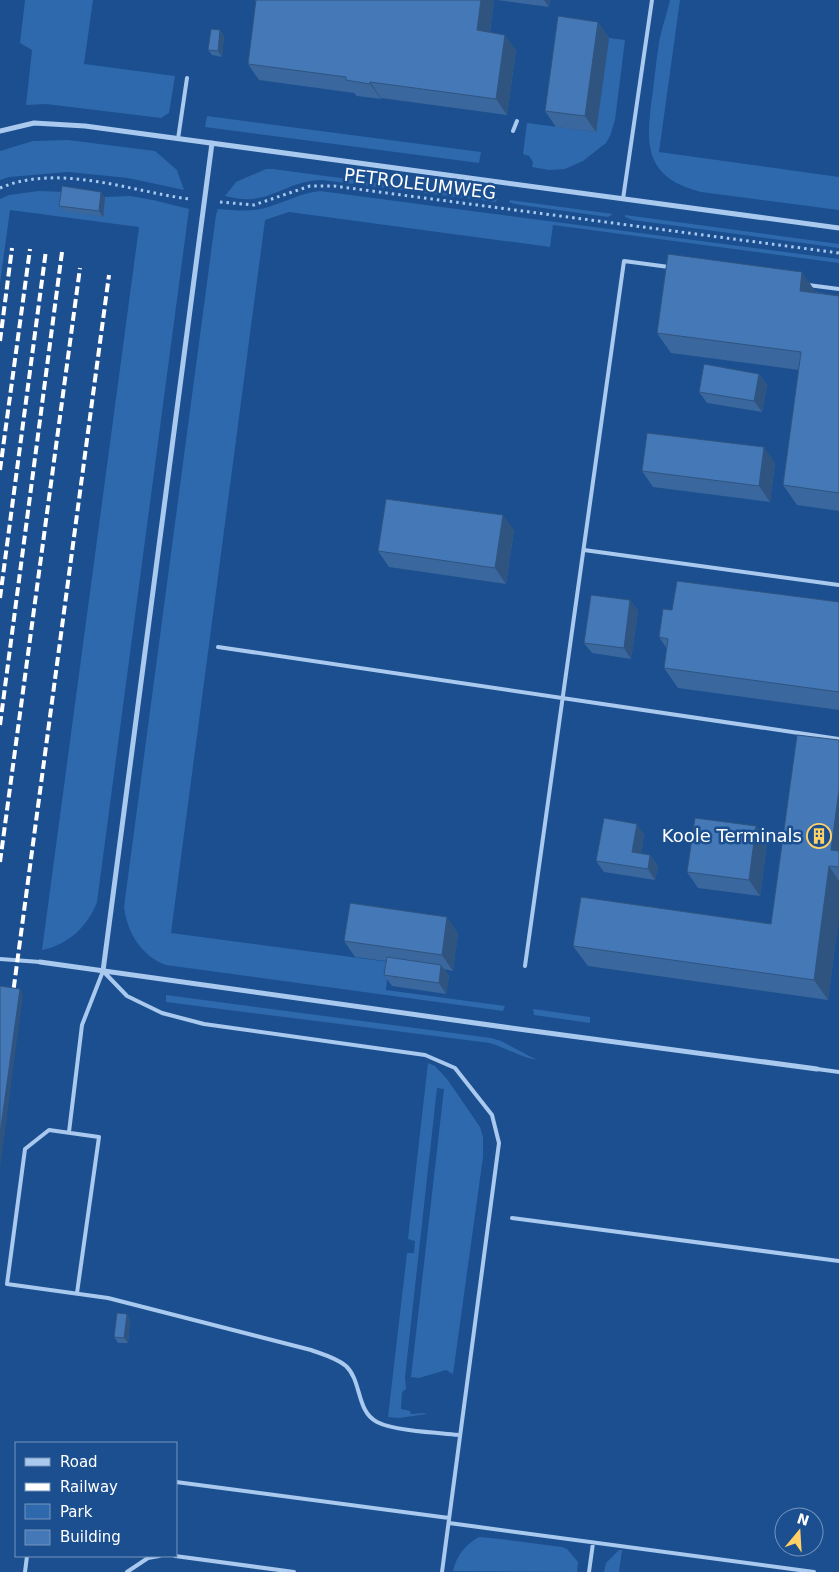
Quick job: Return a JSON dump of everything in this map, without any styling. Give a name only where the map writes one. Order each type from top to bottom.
[{"type":"street","name":"PETROLEUMWEG","points":[[0,131],[34,123],[85,126],[839,228]]},
{"type":"street","points":[[103,971],[212,144]]},
{"type":"street","points":[[40,962],[817,1069]]},
{"type":"lane","points":[[623,199],[652,0]]},
{"type":"lane","points":[[178,139],[187,78]]},
{"type":"lane","points":[[513,131],[517,121]]},
{"type":"lane","points":[[525,966],[624,261],[673,267]]},
{"type":"lane","points":[[800,284],[839,290]]},
{"type":"lane","points":[[584,550],[839,585]]},
{"type":"lane","points":[[218,647],[839,739]]},
{"type":"lane","points":[[0,959],[40,962]]},
{"type":"lane","points":[[69,1132],[82,1025],[103,971],[127,996],[162,1013],[204,1024],[425,1055],[455,1068],[492,1115],[499,1143],[442,1572]]},
{"type":"lane","points":[[817,1069],[839,1072]]},
{"type":"lane","points":[[77,1294],[99,1137],[48,1130],[25,1149],[7,1284],[77,1294],[108,1298],[311,1350],[346,1366],[356,1381],[365,1412],[375,1421],[387,1426],[460,1435]]},
{"type":"lane","points":[[512,1218],[839,1261]]},
{"type":"lane","points":[[178,1482],[449,1520],[594,1543],[814,1572]]},
{"type":"lane","points":[[590,1572],[594,1543]]},
{"type":"lane","points":[[178,1556],[294,1572]]},
{"type":"lane","points":[[24,1572],[27,1557]]},
{"type":"lane","points":[[127,1572],[148,1558],[154,1557]]},
{"type":"path","name":"PETROLEUMWEG","points":[[0,188],[9,184],[44,178],[70,179],[126,186],[205,201],[254,204],[305,188],[334,186],[839,253]]},
{"type":"green space","points":[[25,0],[93,0],[84,64],[175,76],[169,113],[161,118],[46,104],[26,105],[32,50],[20,43]]},
{"type":"green space","points":[[670,0],[680,0],[659,152],[839,177],[839,210],[701,192],[681,185],[667,177],[658,167],[649,141],[649,125],[660,37]]},
{"type":"green space","points":[[609,38],[625,40],[615,120],[606,143],[583,161],[565,169],[549,170],[532,167],[533,162],[529,156],[523,154],[527,123],[596,132]]},
{"type":"green space","points":[[207,116],[481,152],[479,163],[205,127]]},
{"type":"green space","points":[[68,140],[155,151],[177,170],[184,190],[128,178],[68,172],[9,177],[0,180],[0,151],[33,141]]},
{"type":"green space","points":[[266,169],[497,199],[496,202],[322,180],[295,185],[270,195],[253,199],[225,196],[236,182]]},
{"type":"green space","points":[[39,191],[66,192],[103,216],[105,197],[130,196],[189,209],[97,902],[88,919],[76,933],[60,944],[42,950],[139,227],[10,210],[0,283],[0,199],[9,195]]},
{"type":"green space","points":[[320,191],[839,259],[839,263],[553,225],[550,247],[289,212],[265,220],[171,933],[389,962],[386,990],[505,1006],[503,1011],[166,965],[149,956],[137,942],[128,925],[124,907],[216,215],[218,209],[245,211],[261,209],[305,194]]},
{"type":"green space","points":[[510,200],[613,214],[608,217],[514,204],[509,202]]},
{"type":"green space","points":[[625,215],[839,244],[839,248],[633,220],[625,217]]},
{"type":"green space","points":[[166,995],[491,1038],[501,1041],[537,1060],[490,1043],[166,1002]]},
{"type":"green space","points":[[533,1009],[590,1017],[590,1023],[534,1015]]},
{"type":"green space","points":[[428,1063],[435,1066],[447,1079],[480,1127],[483,1137],[483,1157],[453,1374],[446,1370],[419,1378],[411,1377],[444,1089],[437,1088],[405,1377],[406,1389],[402,1392],[401,1409],[410,1411],[411,1414],[427,1414],[399,1418],[388,1417],[407,1253],[414,1253],[415,1241],[408,1239]]},
{"type":"green space","points":[[479,1537],[562,1547],[567,1549],[578,1562],[577,1572],[453,1571],[462,1551]]},
{"type":"green space","points":[[619,1550],[622,1550],[619,1572],[604,1572],[606,1563]]},
{"type":"building","points":[[256,0],[481,0],[477,30],[505,35],[496,99],[370,82],[370,84],[346,80],[346,77],[248,64]]},
{"type":"building","points":[[558,16],[598,22],[585,116],[545,111]]},
{"type":"building","points":[[211,29],[220,30],[218,51],[208,50]]},
{"type":"building","points":[[62,186],[101,192],[99,211],[59,206]]},
{"type":"building","points":[[668,254],[802,272],[800,291],[839,296],[839,493],[783,485],[801,352],[657,333]]},
{"type":"building","points":[[704,364],[759,374],[754,401],[699,392]]},
{"type":"building","points":[[647,433],[764,447],[759,486],[642,471]]},
{"type":"building","points":[[386,499],[503,515],[495,568],[378,551]]},
{"type":"building","points":[[677,581],[839,602],[839,692],[664,668],[668,639],[659,637],[663,609],[672,610]]},
{"type":"building","points":[[591,595],[630,600],[624,648],[584,643]]},
{"type":"building","name":"Koole Terminals","points":[[797,735],[839,740],[839,790],[831,850],[839,851],[839,867],[829,866],[814,980],[573,946],[581,897],[771,924]]},
{"type":"building","points":[[604,818],[637,824],[632,852],[650,855],[648,869],[596,861]]},
{"type":"building","points":[[695,818],[756,826],[749,880],[687,872]]},
{"type":"building","points":[[350,903],[447,917],[442,955],[344,941]]},
{"type":"building","points":[[387,957],[441,965],[439,983],[384,975]]},
{"type":"building","points":[[0,986],[20,989],[0,1134]]},
{"type":"building","points":[[117,1313],[127,1314],[124,1338],[114,1337]]},
{"type":"railway","points":[[0,341],[12,248]]},
{"type":"railway","points":[[0,470],[30,249]]},
{"type":"railway","points":[[0,598],[46,250]]},
{"type":"railway","points":[[0,725],[62,252]]},
{"type":"railway","points":[[0,862],[80,268]]},
{"type":"railway","points":[[12,1001],[109,275]]},
{"type":"place","name":"Koole Terminals","points":[[819,836]]}]
